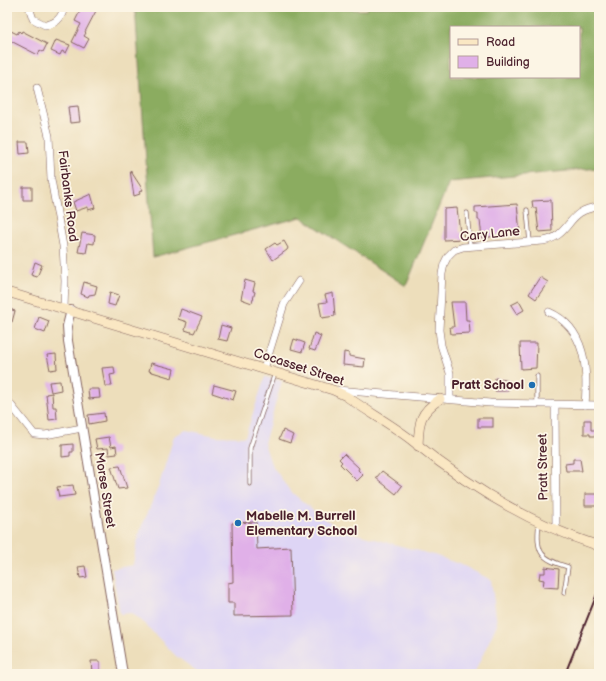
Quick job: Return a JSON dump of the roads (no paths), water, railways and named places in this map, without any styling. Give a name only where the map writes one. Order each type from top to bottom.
[{"type":"main road","name":"Cocasset Street","points":[[7,292],[333,390],[346,396],[467,481],[540,522],[599,546]]},
{"type":"main road","points":[[418,446],[419,426],[423,414],[428,407],[440,399]]},
{"type":"street","points":[[29,7],[33,19],[45,25],[57,21],[64,7]]},
{"type":"street","name":"Fairbanks Road","points":[[38,88],[49,136],[51,178],[63,246],[67,309]]},
{"type":"street","name":"Cary Lane","points":[[450,399],[450,373],[441,345],[439,330],[442,269],[445,260],[454,250],[470,246],[530,242],[554,238],[562,234],[578,213],[586,209],[599,207]]},
{"type":"street","points":[[264,369],[284,304],[299,281]]},
{"type":"street","name":"Morse Street","points":[[67,309],[67,332],[123,674]]},
{"type":"street","points":[[549,312],[568,327],[583,350],[586,377],[585,404]]},
{"type":"street","points":[[333,390],[440,399],[536,404],[599,405]]},
{"type":"street","points":[[7,400],[34,434],[45,435],[82,428]]},
{"type":"street","name":"Pratt Street","points":[[555,404],[556,529]]},
{"type":"lane","points":[[527,210],[530,242]]},
{"type":"lane","points":[[467,213],[470,246]]},
{"type":"lane","points":[[250,484],[250,448],[275,372]]},
{"type":"lane","points":[[536,404],[537,376]]},
{"type":"lane","points":[[540,522],[538,538],[541,552],[546,560],[568,567],[564,593]]},
{"type":"railway","points":[[565,674],[599,589]]},
{"type":"place","name":"Pratt School","points":[[532,385]]},
{"type":"place","name":"Mabelle M. Burrell Elementary School","points":[[238,523]]}]
